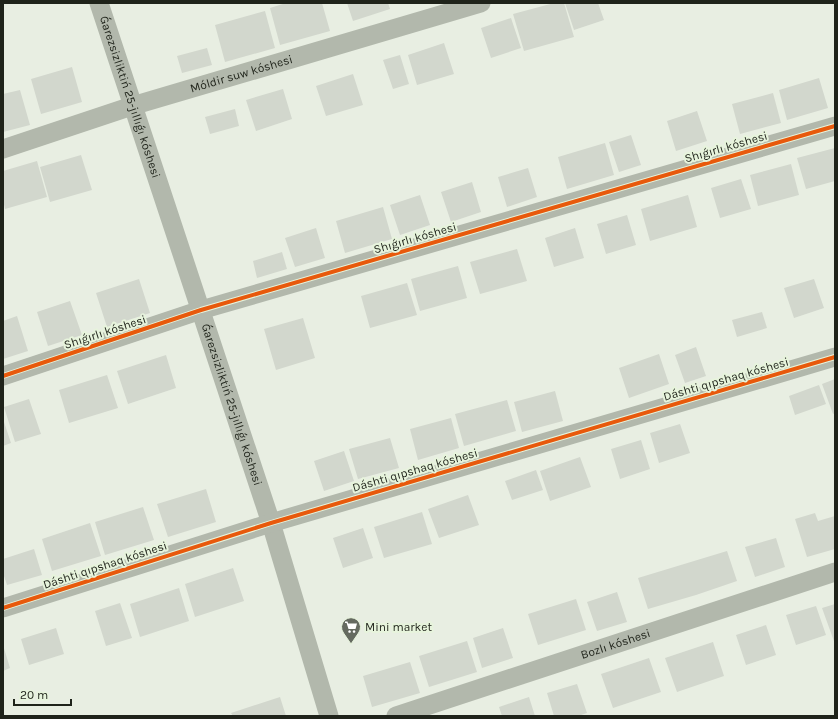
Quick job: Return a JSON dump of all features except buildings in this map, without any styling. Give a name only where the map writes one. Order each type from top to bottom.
[{"type":"street","name":"Ǵarezsizliktiń 25-jıllıǵı kóshesi","points":[[99,3],[271,523],[329,716]]},
{"type":"street","name":"Móldir suw kóshesi","points":[[3,149],[132,106],[481,3]]},
{"type":"street","name":"Shıǵırlı kóshesi","points":[[3,376],[201,310],[835,126]]},
{"type":"street","name":"Dáshti qıpshaq kóshesi","points":[[3,608],[271,523],[835,357]]},
{"type":"street","name":"Bozlı kóshesi","points":[[396,716],[835,572]]},
{"type":"cycle path","points":[[3,376],[201,310],[835,126]]},
{"type":"cycle path","points":[[3,608],[271,523],[835,357]]},
{"type":"place","name":"Mini market","points":[[351,644]]}]
